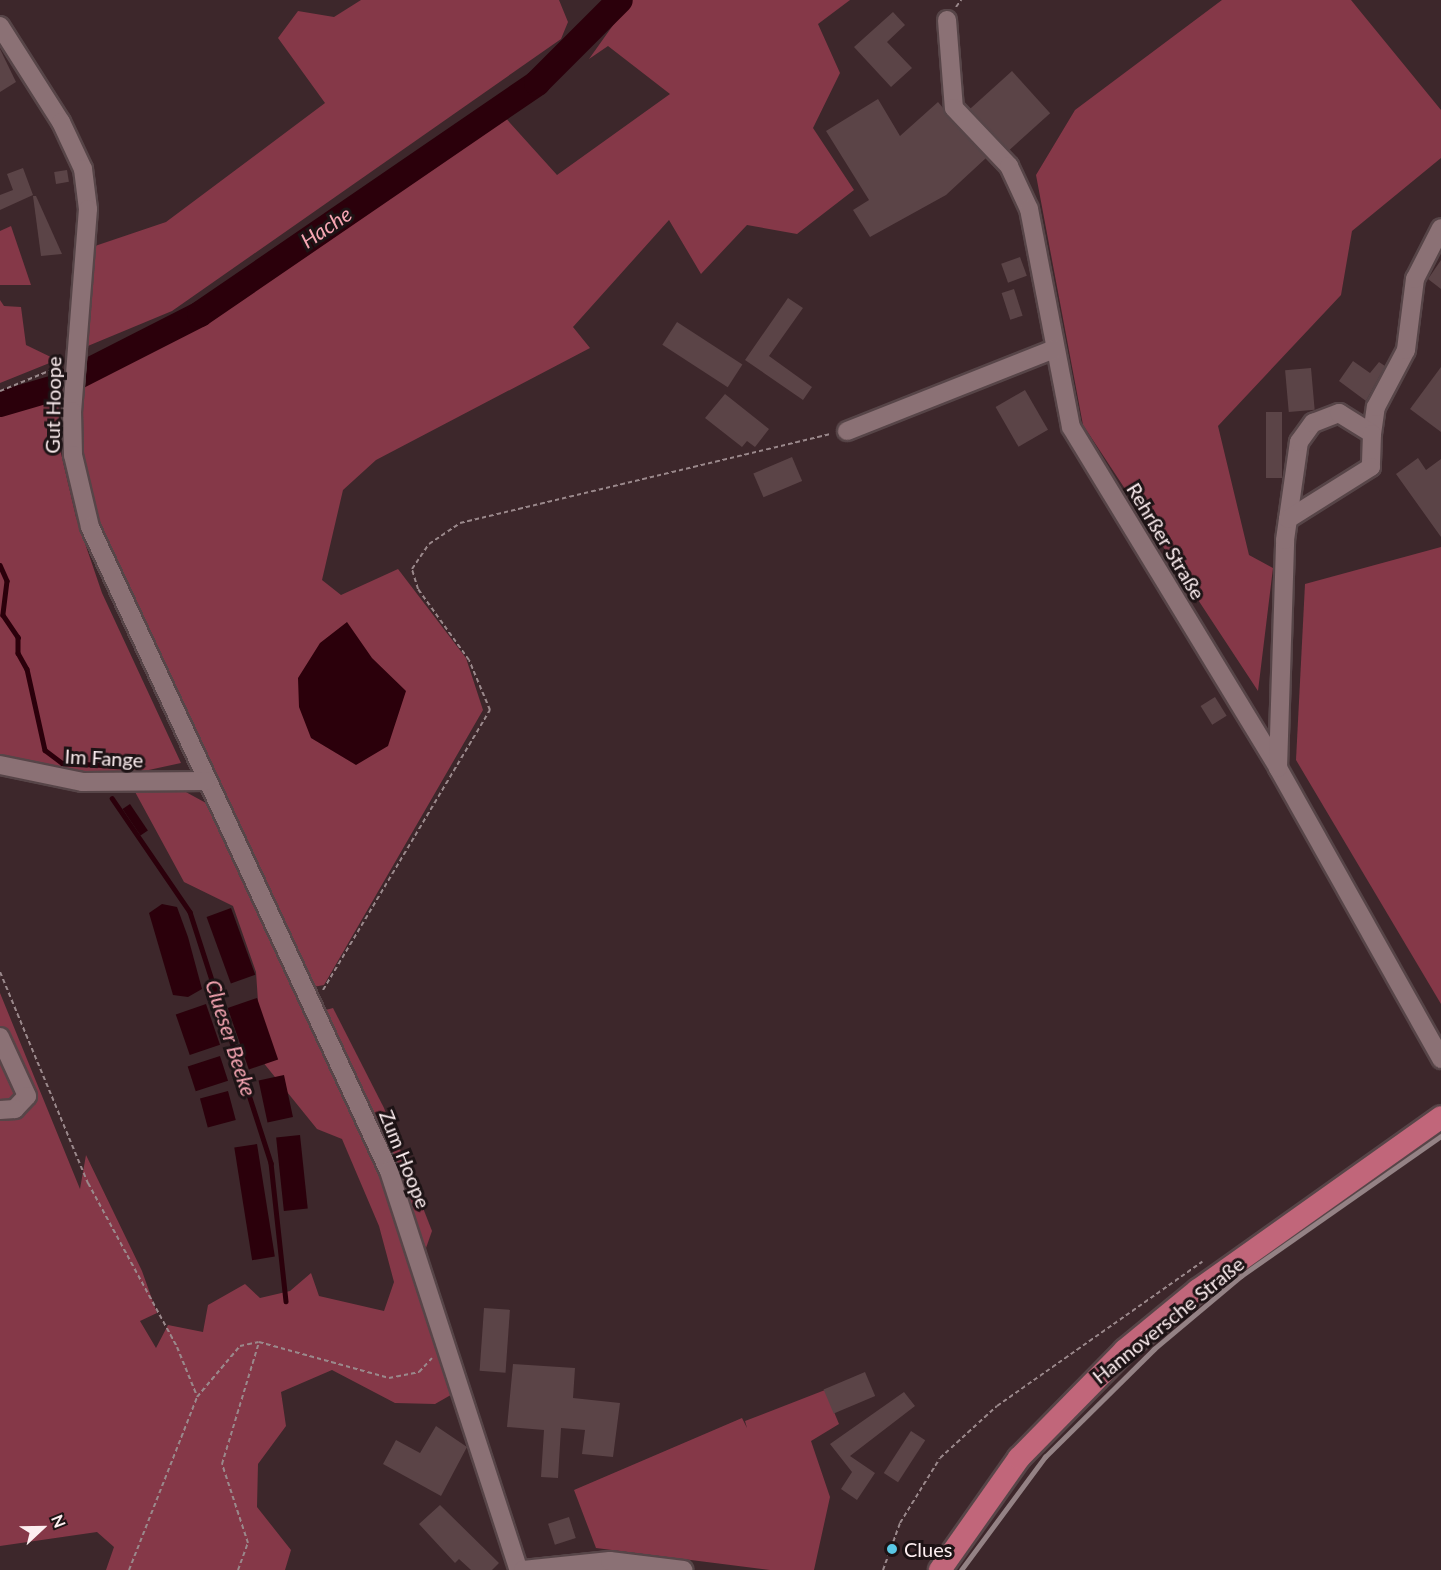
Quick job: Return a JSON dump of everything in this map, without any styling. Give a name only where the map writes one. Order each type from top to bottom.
[{"type":"main road","name":"Hannoversche Straße","points":[[940,1570],[1019,1458],[1125,1350],[1198,1290],[1441,1117]]},
{"type":"street","name":"Rehrßer Straße","points":[[947,20],[954,108],[1009,166],[1029,209],[1054,349],[1071,427],[1278,768],[1441,1059]]},
{"type":"street","name":"Gut Hoope","points":[[0,26],[61,122],[83,170],[88,209],[73,394],[73,454],[90,527],[206,781]]},
{"type":"street","points":[[1288,519],[1371,467],[1376,407],[1406,350],[1415,279],[1441,228]]},
{"type":"street","points":[[847,431],[1054,349]]},
{"type":"street","points":[[1278,768],[1288,519],[1299,442],[1313,423],[1339,413],[1372,434]]},
{"type":"street","name":"Im Fange","points":[[0,765],[83,782],[206,781]]},
{"type":"street","name":"Zum Hoope","points":[[206,781],[389,1171],[521,1570]]},
{"type":"street","points":[[0,1038],[27,1096],[15,1109],[0,1110]]},
{"type":"street","points":[[521,1570],[610,1561],[683,1570]]},
{"type":"path","points":[[0,391],[75,364]]},
{"type":"path","points":[[331,983],[490,710],[470,660],[418,590],[412,569],[429,544],[460,523],[847,431]]},
{"type":"path","points":[[0,972],[88,1184],[177,1347],[197,1397]]},
{"type":"path","points":[[129,1570],[197,1397],[240,1346],[259,1342],[388,1378],[419,1372],[432,1361],[441,1326]]},
{"type":"path","points":[[238,1570],[248,1544],[222,1464],[259,1342]]},
{"type":"shaded area","points":[[361,0],[559,0],[568,22],[561,39],[172,311],[83,348],[95,246],[166,222],[325,103],[278,38],[298,11],[334,17]]},
{"type":"shaded area","points":[[631,0],[850,0],[818,24],[840,73],[813,128],[854,190],[797,234],[747,225],[701,274],[669,220],[573,327],[590,348],[376,460],[343,490],[322,580],[341,595],[398,569],[466,658],[483,710],[324,985],[313,987],[122,587],[87,492],[79,421],[81,389],[105,371],[224,308],[502,114],[557,175],[670,94],[608,46],[589,59]]},
{"type":"shaded area","points":[[1222,0],[1351,0],[1441,110],[1441,158],[1352,231],[1341,295],[1218,426],[1249,555],[1273,568],[1258,691],[1083,425],[1036,175],[1075,110]]},
{"type":"shaded area","points":[[11,226],[31,285],[0,285],[0,231]]},
{"type":"shaded area","points":[[0,300],[4,306],[21,307],[26,345],[57,360],[0,383]]},
{"type":"shaded area","points":[[58,395],[60,449],[76,517],[102,593],[181,763],[121,776],[83,775],[0,756],[0,414]]},
{"type":"shaded area","points":[[1441,547],[1441,1004],[1296,760],[1305,584]]},
{"type":"shaded area","points":[[347,622],[372,658],[406,691],[388,746],[356,765],[311,738],[299,707],[298,678],[320,643]]},
{"type":"shaded area","points":[[134,790],[184,791],[206,803],[385,1173],[456,1392],[435,1404],[395,1403],[332,1370],[281,1392],[286,1426],[258,1464],[257,1507],[291,1550],[285,1570],[106,1570],[114,1547],[97,1532],[0,1546],[0,993],[80,1189],[86,1155],[142,1271],[157,1313],[140,1321],[156,1348],[168,1325],[203,1332],[208,1305],[245,1284],[260,1298],[290,1291],[311,1273],[319,1296],[384,1311],[394,1282],[379,1226],[342,1139],[317,1129],[262,1061],[256,972],[233,906],[184,882]]},
{"type":"shaded area","points":[[130,804],[148,831],[140,836],[123,809]]},
{"type":"shaded area","points":[[162,904],[177,907],[188,937],[202,989],[188,997],[173,995],[149,913]]},
{"type":"shaded area","points":[[231,908],[255,975],[231,984],[207,917]]},
{"type":"shaded area","points":[[257,998],[278,1059],[249,1070],[228,1008]]},
{"type":"shaded area","points":[[206,1004],[220,1045],[190,1055],[176,1014]]},
{"type":"shaded area","points":[[333,1008],[384,1108],[432,1231],[426,1248],[322,1011]]},
{"type":"shaded area","points":[[220,1056],[228,1081],[196,1091],[188,1067]]},
{"type":"shaded area","points":[[284,1075],[293,1117],[268,1122],[259,1080]]},
{"type":"shaded area","points":[[228,1091],[236,1120],[208,1127],[200,1099]]},
{"type":"shaded area","points":[[300,1135],[308,1209],[284,1211],[276,1138]]},
{"type":"shaded area","points":[[257,1144],[275,1257],[252,1260],[234,1148]]},
{"type":"shaded area","points":[[825,1390],[839,1424],[811,1441],[830,1497],[814,1570],[770,1570],[596,1548],[574,1490],[742,1418],[747,1428],[745,1421]]},
{"type":"building","points":[[893,12],[905,25],[887,42],[912,68],[891,87],[854,47]]},
{"type":"building","points":[[0,49],[16,82],[0,92]]},
{"type":"building","points":[[1012,71],[1050,113],[1008,151],[970,109]]},
{"type":"building","points":[[878,99],[900,136],[938,102],[986,158],[946,195],[870,237],[853,210],[869,200],[826,131]]},
{"type":"building","points":[[23,168],[33,195],[0,210],[0,195],[13,190],[7,174]]},
{"type":"building","points":[[67,170],[69,182],[56,184],[54,172]]},
{"type":"building","points":[[33,196],[36,196],[62,254],[41,256]]},
{"type":"building","points":[[1020,257],[1027,276],[1008,283],[1001,264]]},
{"type":"building","points":[[1441,260],[1441,289],[1428,279]]},
{"type":"building","points":[[1014,289],[1023,316],[1010,320],[1002,293]]},
{"type":"building","points":[[788,298],[803,308],[769,356],[812,387],[803,400],[745,360]]},
{"type":"building","points":[[677,322],[742,364],[728,387],[662,345]]},
{"type":"building","points":[[1353,361],[1370,373],[1379,362],[1385,366],[1366,401],[1339,381]]},
{"type":"building","points":[[1441,367],[1441,432],[1410,409]]},
{"type":"building","points":[[1311,368],[1315,410],[1289,412],[1285,370]]},
{"type":"building","points":[[1025,390],[1048,430],[1019,447],[996,407]]},
{"type":"building","points":[[725,394],[769,429],[755,447],[747,441],[742,447],[705,418]]},
{"type":"building","points":[[1266,412],[1282,412],[1282,478],[1266,478]]},
{"type":"building","points":[[792,457],[802,481],[763,497],[753,473]]},
{"type":"building","points":[[1418,458],[1426,470],[1441,459],[1441,537],[1396,474]]},
{"type":"building","points":[[1215,697],[1227,716],[1212,725],[1201,706]]},
{"type":"building","points":[[484,1308],[510,1310],[506,1373],[480,1371]]},
{"type":"building","points":[[513,1364],[575,1368],[573,1398],[620,1403],[613,1457],[582,1454],[585,1430],[561,1428],[558,1478],[541,1477],[544,1430],[507,1427]]},
{"type":"building","points":[[865,1372],[875,1396],[834,1414],[824,1390]]},
{"type":"building","points":[[904,1392],[915,1406],[850,1456],[875,1473],[857,1500],[841,1489],[852,1472],[830,1444]]},
{"type":"building","points":[[436,1426],[467,1447],[441,1496],[383,1464],[396,1440],[420,1453]]},
{"type":"building","points":[[911,1431],[925,1440],[898,1482],[884,1473]]},
{"type":"building","points":[[440,1505],[499,1563],[492,1570],[471,1570],[459,1559],[455,1563],[419,1524]]},
{"type":"building","points":[[569,1517],[576,1538],[555,1545],[548,1524]]},
{"type":"waterway","name":"Hache","points":[[0,404],[55,388],[200,314],[537,83],[620,0]]},
{"type":"waterway","name":"Clueser Beeke","points":[[0,565],[7,581],[3,615],[18,637],[18,653],[27,669],[45,750],[62,763],[103,765]]},
{"type":"waterway","name":"Clueser Beeke","points":[[112,798],[190,912],[271,1163],[286,1301]]},
{"type":"railway","points":[[961,1570],[1045,1457],[1154,1349],[1241,1276],[1441,1136]]},
{"type":"place","name":"Clues","points":[[892,1549]]}]
